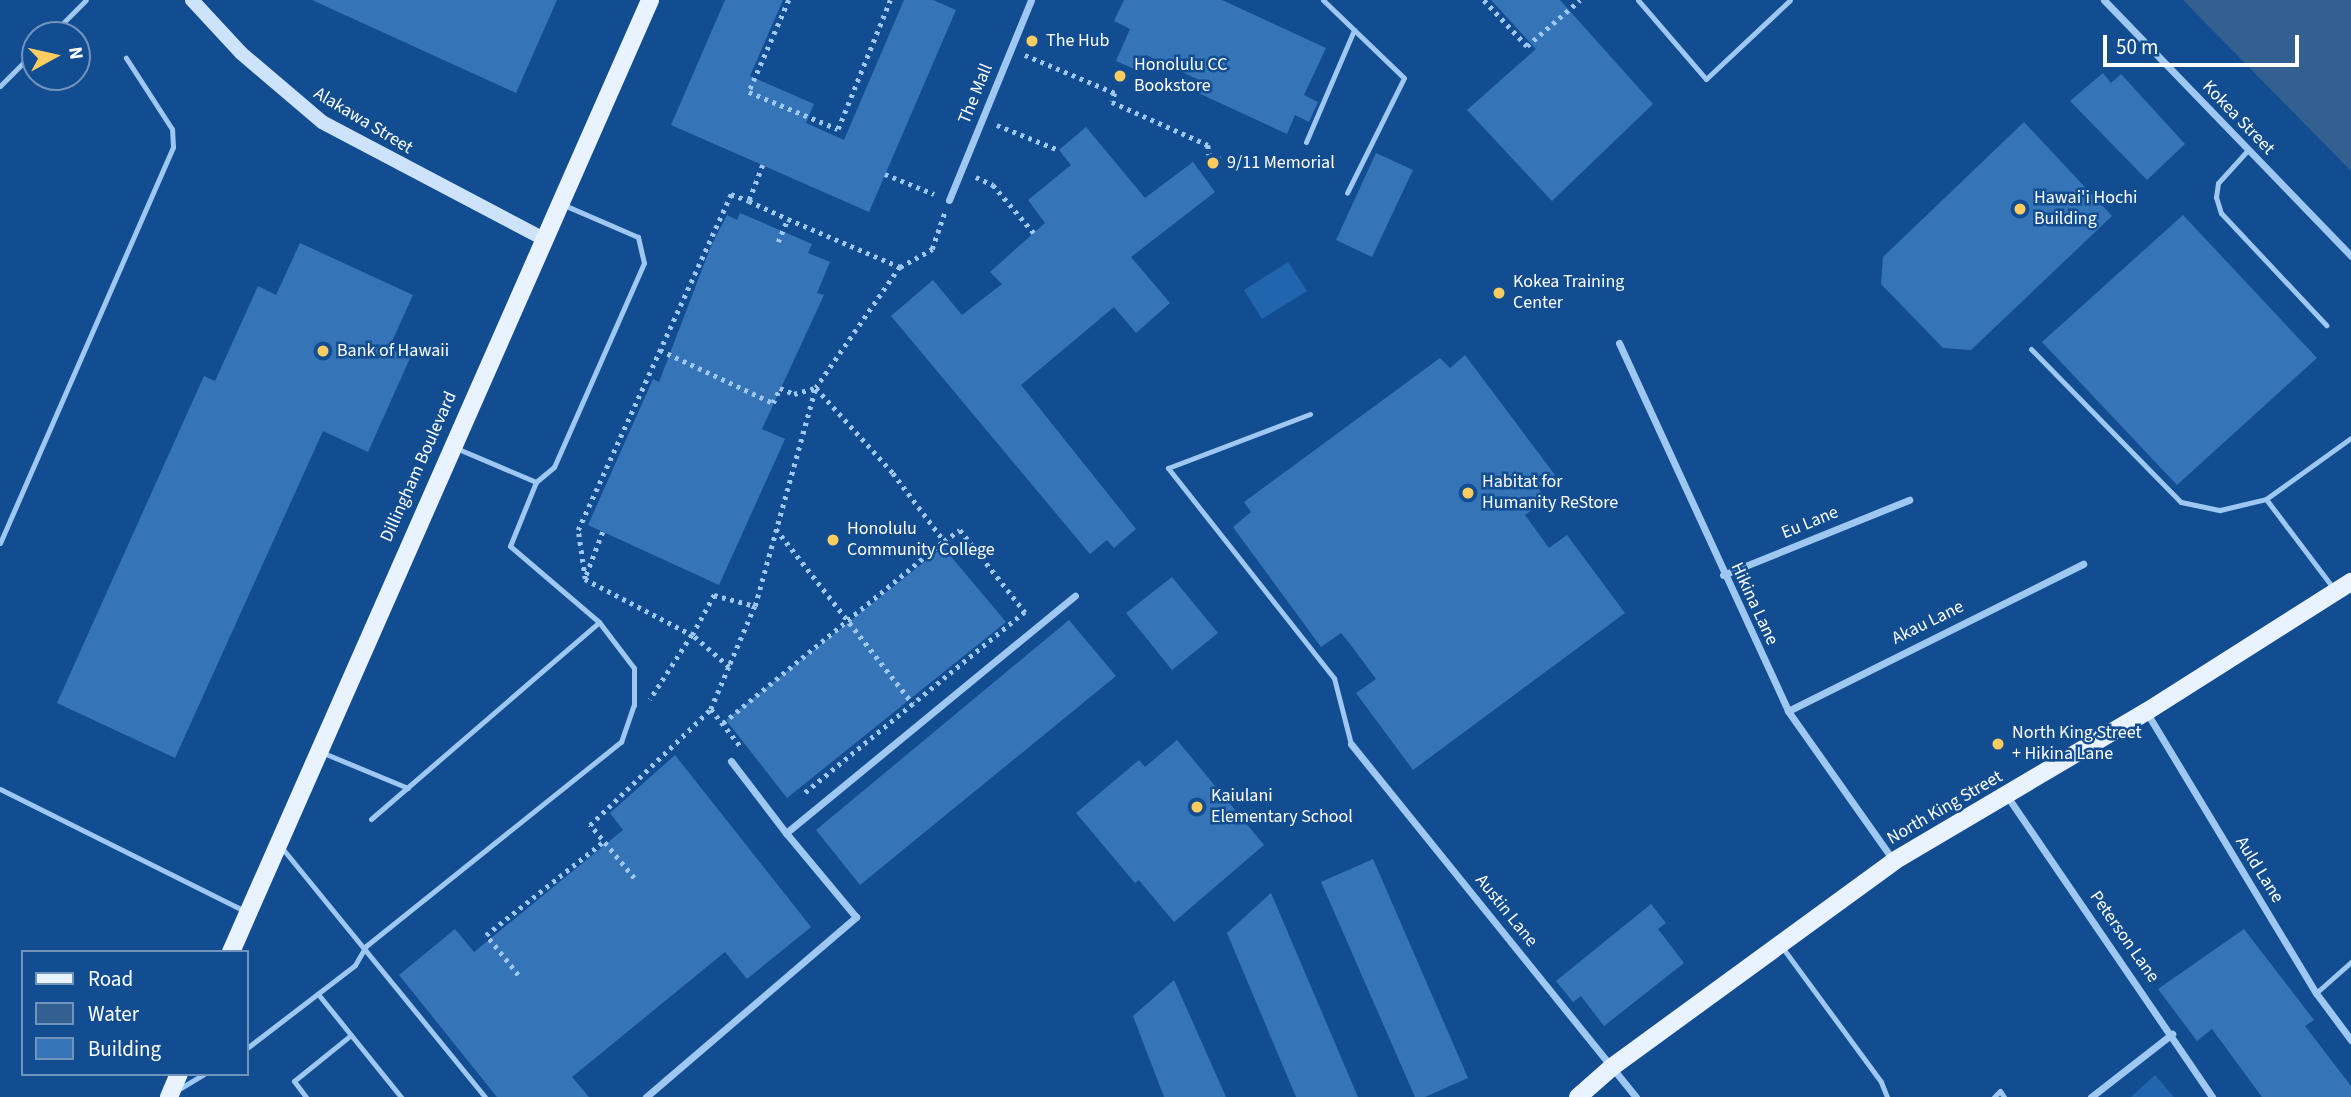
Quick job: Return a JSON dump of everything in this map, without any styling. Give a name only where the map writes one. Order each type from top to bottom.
[{"type":"main road","name":"Alakawa Street","points":[[192,0],[241,54],[322,122],[542,238]]},
{"type":"main road","name":"Dillingham Boulevard","points":[[232,950],[542,238],[650,0]]},
{"type":"main road","name":"North King Street","points":[[1578,1097],[1612,1066],[1894,862],[2146,712],[2344,586]]},
{"type":"main road","points":[[170,1096],[178,1076]]},
{"type":"street","name":"The Mall","points":[[949,200],[1031,0]]},
{"type":"street","name":"Kokea Street","points":[[2104,0],[2351,256]]},
{"type":"street","name":"Hikina Lane","points":[[1619,343],[1723,575],[1788,711],[1894,862]]},
{"type":"street","name":"Eu Lane","points":[[1723,575],[1909,500]]},
{"type":"street","name":"Akau Lane","points":[[1788,711],[2083,564]]},
{"type":"street","points":[[786,833],[1075,596]]},
{"type":"street","name":"Auld Lane","points":[[2146,712],[2316,993],[2351,1040]]},
{"type":"street","name":"Austin Lane","points":[[1351,744],[1636,1097]]},
{"type":"street","points":[[646,1097],[856,917],[786,833],[732,761]]},
{"type":"street","name":"Peterson Lane","points":[[2007,796],[2172,1034],[2212,1097]]},
{"type":"street","points":[[2091,1097],[2172,1034]]},
{"type":"lane","points":[[65,21],[86,0]]},
{"type":"lane","points":[[1323,0],[1404,78],[1347,193]]},
{"type":"lane","points":[[1638,0],[1706,79],[1790,0]]},
{"type":"lane","points":[[1306,142],[1354,30]]},
{"type":"lane","points":[[0,543],[173,147],[172,129],[126,58]]},
{"type":"lane","points":[[0,86],[21,65]]},
{"type":"lane","points":[[2247,151],[2218,183],[2216,197],[2221,213],[2326,326]]},
{"type":"lane","points":[[248,1047],[355,965],[366,946],[621,741],[634,705],[634,668],[599,622],[510,546],[536,482],[554,467],[644,263],[638,237],[558,203]]},
{"type":"lane","points":[[2031,349],[2181,502],[2220,510],[2266,499],[2351,438]]},
{"type":"lane","points":[[1310,414],[1168,468],[1334,678],[1351,744]]},
{"type":"lane","points":[[451,446],[536,482]]},
{"type":"lane","points":[[2266,499],[2344,586]]},
{"type":"lane","points":[[371,819],[599,622]]},
{"type":"lane","points":[[318,751],[408,788]]},
{"type":"lane","points":[[0,789],[248,912]]},
{"type":"lane","points":[[278,843],[366,946],[485,1097]]},
{"type":"lane","points":[[1780,944],[1881,1082],[1887,1097]]},
{"type":"lane","points":[[2316,993],[2351,962]]},
{"type":"lane","points":[[318,994],[401,1097]]},
{"type":"lane","points":[[306,1097],[294,1082],[351,1035]]},
{"type":"lane","points":[[170,1096],[201,1076]]},
{"type":"lane","points":[[1994,1097],[2000,1091],[2004,1097]]},
{"type":"path","points":[[789,0],[749,92],[838,129],[890,0]]},
{"type":"path","points":[[1484,0],[1527,46],[1580,0]]},
{"type":"path","points":[[1011,49],[1115,93],[1112,102],[1208,145],[1209,155],[1214,159],[1221,159]]},
{"type":"path","points":[[983,119],[1059,150]]},
{"type":"path","points":[[749,201],[763,165]]},
{"type":"path","points":[[962,172],[993,185],[1034,233]]},
{"type":"path","points":[[634,878],[590,825],[711,709],[755,606],[816,388],[900,267],[932,249],[949,200],[885,174]]},
{"type":"path","points":[[585,579],[578,530],[731,194],[900,267]]},
{"type":"path","points":[[778,242],[788,219]]},
{"type":"path","points":[[660,350],[773,403],[780,388],[794,394],[816,388]]},
{"type":"path","points":[[816,388],[892,473],[944,541]]},
{"type":"path","points":[[776,529],[913,704]]},
{"type":"path","points":[[723,723],[960,530],[1025,612],[792,803]]},
{"type":"path","points":[[585,579],[603,532]]},
{"type":"path","points":[[585,579],[692,635],[729,667]]},
{"type":"path","points":[[648,703],[714,595],[755,606]]},
{"type":"path","points":[[711,709],[747,754]]},
{"type":"path","points":[[518,975],[486,936],[603,842]]},
{"type":"shaded area","points":[[1288,262],[1307,291],[1262,319],[1244,290]]},
{"type":"shaded area","points":[[2155,1075],[2174,1097],[2131,1097]]},
{"type":"water","points":[[2183,0],[2351,0],[2351,171]]},
{"type":"building","points":[[312,0],[557,0],[516,93]]},
{"type":"building","points":[[725,0],[783,0],[750,76],[814,104],[806,123],[844,140],[904,0],[933,0],[956,10],[869,212],[671,125]]},
{"type":"building","points":[[1124,0],[1222,0],[1326,48],[1304,95],[1318,102],[1309,122],[1295,115],[1287,134],[1194,91],[1199,80],[1146,55],[1139,71],[1116,61],[1130,29],[1114,21]]},
{"type":"building","points":[[1491,0],[1560,0],[1653,104],[1552,201],[1467,110],[1536,49]]},
{"type":"building","points":[[2103,73],[2111,83],[2121,74],[2185,144],[2147,180],[2070,101]]},
{"type":"building","name":"Hawai'i Hochi Building","points":[[2024,122],[2112,216],[1971,350],[1943,348],[1881,284],[1883,257]]},
{"type":"building","points":[[1086,127],[1145,198],[1193,162],[1215,192],[1131,257],[1170,303],[1136,333],[1114,307],[1021,385],[1136,529],[1114,548],[1107,540],[1090,554],[891,316],[933,280],[962,315],[1002,284],[990,272],[1045,223],[1028,200],[1071,165],[1059,150]]},
{"type":"building","points":[[1376,153],[1413,170],[1372,257],[1336,240]]},
{"type":"building","points":[[740,213],[812,244],[808,253],[830,262],[817,293],[824,295],[762,429],[785,439],[719,585],[588,525],[653,379],[659,382],[711,246],[727,215],[737,220]]},
{"type":"building","points":[[2183,215],[2317,358],[2177,485],[2042,342]]},
{"type":"building","points":[[300,243],[413,295],[389,348],[410,358],[368,452],[323,431],[175,758],[57,703],[204,376],[215,381],[258,286],[276,295]]},
{"type":"building","points":[[1465,355],[1555,475],[1538,488],[1546,500],[1525,515],[1549,548],[1567,535],[1625,613],[1413,770],[1356,693],[1376,679],[1341,633],[1321,647],[1233,527],[1251,512],[1244,502],[1440,358],[1450,368]]},
{"type":"building","points":[[943,547],[1006,622],[787,798],[726,720]]},
{"type":"building","points":[[1172,577],[1218,633],[1172,670],[1126,613]]},
{"type":"building","points":[[1069,620],[1116,676],[860,885],[816,830]]},
{"type":"building","points":[[1177,740],[1264,845],[1174,922],[1139,880],[1135,883],[1076,813],[1139,760],[1145,767]]},
{"type":"building","points":[[675,755],[811,927],[747,979],[725,952],[572,1077],[589,1097],[497,1097],[399,975],[455,929],[474,952],[623,830],[610,813]]},
{"type":"building","points":[[1373,859],[1468,1078],[1425,1097],[1415,1097],[1321,882]]},
{"type":"building","points":[[1271,893],[1358,1097],[1296,1097],[1227,933]]},
{"type":"building","points":[[1651,904],[1666,923],[1658,929],[1684,963],[1604,1026],[1581,996],[1573,1002],[1556,981]]},
{"type":"building","points":[[2244,929],[2314,1020],[2305,1026],[2351,1086],[2351,1097],[2262,1097],[2212,1029],[2197,1041],[2158,989]]},
{"type":"building","points":[[1174,980],[1226,1097],[1164,1097],[1133,1016]]},
{"type":"place","name":"The Hub","points":[[1032,41]]},
{"type":"place","name":"Honolulu CC Bookstore","points":[[1120,76]]},
{"type":"place","name":"9/11 Memorial","points":[[1213,163]]},
{"type":"place","name":"Hawai'i Hochi Building","points":[[2020,209]]},
{"type":"place","name":"Kokea Training Center","points":[[1499,293]]},
{"type":"place","name":"Bank of Hawaii","points":[[323,351]]},
{"type":"place","name":"Habitat for Humanity ReStore","points":[[1468,493]]},
{"type":"place","name":"Honolulu Community College","points":[[833,540]]},
{"type":"place","name":"North King Street + Hikina Lane","points":[[1998,744]]},
{"type":"place","name":"Kaiulani Elementary School","points":[[1197,807]]}]
